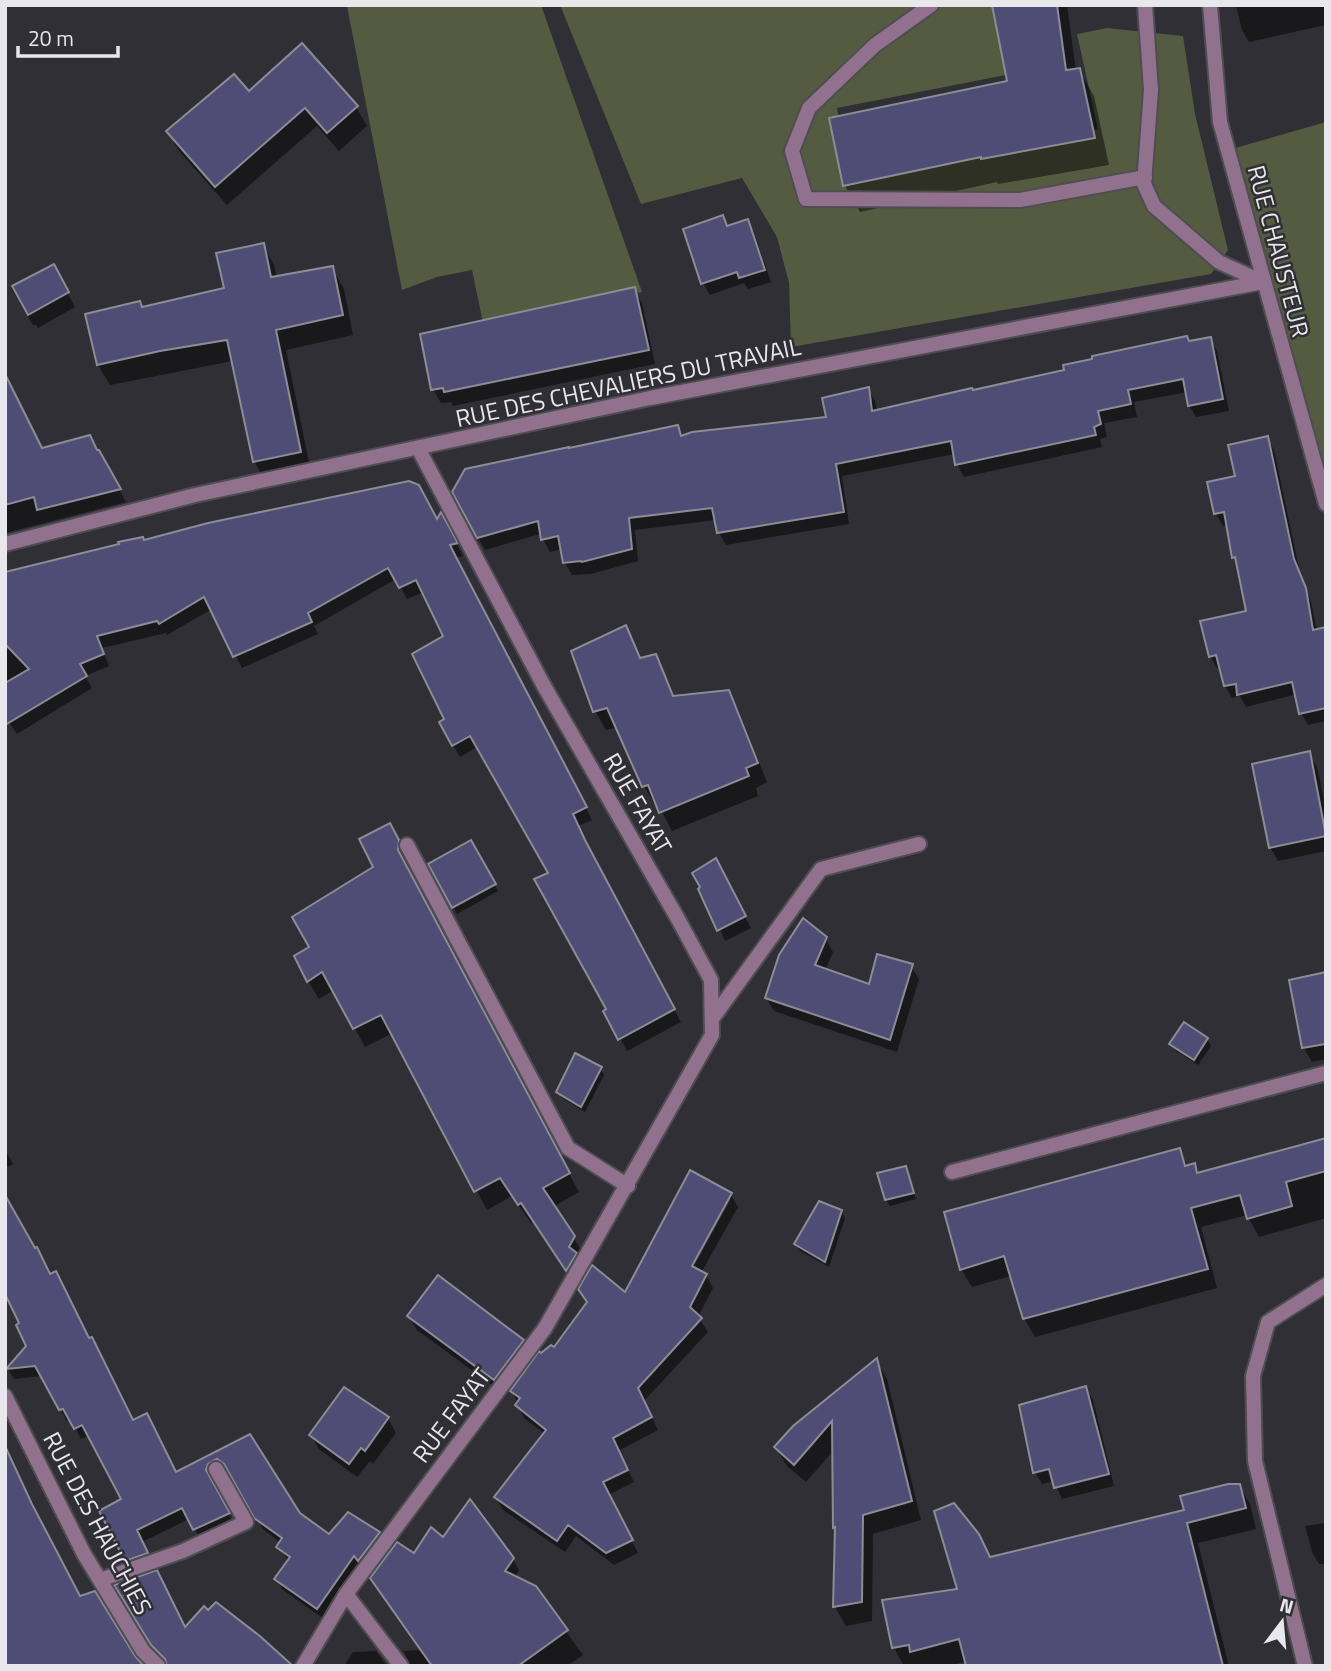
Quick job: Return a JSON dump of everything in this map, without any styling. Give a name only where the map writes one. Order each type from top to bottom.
[{"type":"street","points":[[931,5],[875,46],[809,108],[792,151],[806,199],[1020,200],[1145,177]]},
{"type":"street","points":[[1145,5],[1151,90],[1144,184],[1154,206],[1219,262],[1263,282]]},
{"type":"street","name":"RUE CHAUSTEUR","points":[[1210,5],[1220,122],[1263,282],[1323,477],[1326,504]]},
{"type":"street","name":"RUE DES CHEVALIERS DU TRAVAIL","points":[[5,544],[195,495],[650,398],[1263,282]]},
{"type":"street","name":"RUE FAYAT","points":[[303,1666],[346,1594],[545,1328],[712,1035],[710,980],[678,919],[544,686],[418,448]]},
{"type":"street","points":[[712,1019],[821,869],[919,844]]},
{"type":"street","points":[[407,845],[568,1148],[628,1186]]},
{"type":"street","points":[[952,1172],[1326,1073]]},
{"type":"street","points":[[1305,1666],[1255,1461],[1252,1376],[1268,1322],[1326,1285]]},
{"type":"street","name":"RUE DES HAUCHIES","points":[[5,1396],[84,1554],[143,1651],[158,1666]]},
{"type":"street","points":[[100,1580],[183,1551],[246,1522],[216,1469]]},
{"type":"street","points":[[346,1594],[401,1666]]},
{"type":"green space","points":[[541,5],[642,292],[483,323],[472,270],[437,277],[402,290],[347,6]]},
{"type":"green space","points":[[560,5],[998,5],[1011,74],[837,108],[850,186],[1098,129],[1077,34],[1107,28],[1183,36],[1195,114],[1228,250],[1211,274],[791,347],[789,283],[777,237],[742,178],[641,204]]},
{"type":"green space","points":[[1326,122],[1326,476],[1320,478],[1228,150]]},
{"type":"building","points":[[992,5],[1057,5],[1066,70],[1080,68],[1095,138],[981,157],[843,186],[829,118],[1007,81]]},
{"type":"building","points":[[302,43],[358,106],[327,133],[305,108],[215,187],[166,131],[234,74],[249,91]]},
{"type":"building","points":[[723,215],[727,226],[748,219],[765,270],[739,278],[737,272],[701,284],[683,229]]},
{"type":"building","points":[[264,243],[271,277],[333,266],[343,315],[276,330],[301,452],[253,462],[227,340],[97,365],[85,314],[140,301],[142,307],[224,288],[216,253]]},
{"type":"building","points":[[54,264],[69,292],[28,315],[12,286]]},
{"type":"building","points":[[635,287],[649,350],[444,392],[443,388],[431,390],[420,334]]},
{"type":"building","points":[[1187,336],[1189,341],[1211,337],[1223,399],[1188,406],[1183,379],[1128,390],[1131,404],[1098,411],[1101,424],[1094,427],[1096,435],[955,465],[951,441],[836,464],[844,512],[717,533],[712,508],[629,518],[632,549],[582,562],[563,563],[558,536],[541,540],[538,521],[477,538],[452,492],[465,469],[678,425],[681,436],[692,432],[826,417],[822,398],[869,387],[872,411],[1064,370],[1063,365],[1092,359],[1092,356]]},
{"type":"building","points":[[5,374],[42,448],[90,435],[121,489],[37,510],[34,497],[5,505]]},
{"type":"building","points":[[1268,436],[1294,559],[1306,588],[1313,630],[1326,627],[1326,708],[1299,714],[1292,682],[1237,695],[1236,684],[1224,686],[1216,655],[1209,657],[1200,621],[1246,611],[1235,557],[1232,558],[1224,512],[1214,514],[1207,482],[1235,476],[1228,445]]},
{"type":"building","points":[[409,481],[419,485],[437,519],[441,512],[458,543],[450,545],[587,807],[573,814],[585,840],[675,1009],[618,1040],[603,1011],[606,1009],[534,879],[548,873],[470,736],[452,746],[439,722],[444,719],[412,654],[443,636],[416,580],[399,588],[388,568],[308,613],[312,622],[233,657],[204,597],[159,624],[157,621],[97,636],[104,654],[80,664],[87,676],[5,725],[5,683],[29,669],[5,644],[5,572],[119,544],[118,542],[143,537],[144,540],[208,523]]},
{"type":"building","points":[[626,625],[640,658],[656,654],[673,696],[729,690],[758,763],[746,768],[749,776],[659,813],[648,785],[642,787],[607,708],[593,712],[571,651]]},
{"type":"building","points":[[1310,751],[1326,836],[1269,848],[1252,764]]},
{"type":"building","points":[[390,823],[399,840],[398,850],[570,1173],[543,1188],[575,1236],[569,1247],[577,1253],[566,1271],[521,1203],[518,1205],[500,1178],[474,1192],[381,1015],[353,1029],[322,972],[307,982],[294,956],[309,947],[292,917],[373,867],[359,839]]},
{"type":"building","points":[[471,840],[496,884],[452,908],[428,864]]},
{"type":"building","points":[[716,858],[746,916],[717,931],[692,873]]},
{"type":"building","points":[[803,918],[827,937],[815,965],[869,984],[877,954],[913,964],[890,1040],[765,998],[779,955]]},
{"type":"building","points":[[1326,972],[1326,1044],[1302,1048],[1289,980]]},
{"type":"building","points":[[1184,1022],[1208,1038],[1194,1060],[1169,1044]]},
{"type":"building","points":[[575,1053],[602,1067],[581,1107],[556,1092]]},
{"type":"building","points":[[1326,1138],[1326,1171],[1286,1182],[1292,1206],[1247,1219],[1240,1195],[1191,1208],[1208,1269],[1023,1319],[1004,1256],[960,1270],[944,1212],[1180,1148],[1185,1166],[1195,1163],[1197,1173]]},
{"type":"building","points":[[906,1166],[914,1193],[885,1200],[877,1173]]},
{"type":"building","points":[[690,1170],[732,1193],[692,1266],[707,1274],[690,1307],[702,1318],[638,1388],[652,1417],[613,1438],[628,1470],[603,1482],[633,1540],[606,1553],[568,1525],[557,1541],[494,1497],[546,1430],[515,1405],[520,1398],[510,1391],[539,1351],[541,1353],[551,1345],[554,1347],[587,1302],[578,1289],[592,1265],[625,1292]]},
{"type":"building","points":[[5,1195],[50,1274],[56,1271],[133,1420],[147,1413],[176,1472],[250,1434],[300,1513],[329,1534],[348,1512],[380,1532],[358,1561],[354,1556],[317,1609],[274,1579],[290,1557],[276,1547],[282,1538],[254,1518],[224,1464],[217,1459],[208,1464],[206,1470],[230,1513],[193,1530],[182,1508],[137,1530],[148,1553],[125,1561],[99,1511],[121,1499],[82,1425],[74,1429],[63,1409],[59,1410],[35,1366],[6,1369],[26,1346],[16,1325],[19,1323],[5,1294]]},
{"type":"building","points":[[819,1201],[842,1210],[825,1262],[794,1244]]},
{"type":"building","points":[[438,1275],[524,1340],[494,1380],[407,1316]]},
{"type":"building","points":[[877,1358],[912,1501],[863,1515],[862,1602],[833,1607],[835,1527],[833,1528],[832,1421],[794,1465],[774,1447],[793,1426]]},
{"type":"building","points":[[1086,1386],[1109,1474],[1054,1488],[1049,1469],[1033,1473],[1019,1405]]},
{"type":"building","points":[[344,1387],[389,1417],[365,1451],[361,1448],[349,1464],[309,1435]]},
{"type":"building","points":[[5,1446],[80,1596],[95,1591],[144,1666],[5,1666]]},
{"type":"building","points":[[1228,1484],[1240,1484],[1246,1508],[1187,1523],[1223,1666],[966,1666],[959,1639],[910,1652],[909,1645],[892,1648],[882,1600],[957,1589],[934,1511],[954,1503],[979,1534],[990,1557],[1184,1510],[1180,1496]]},
{"type":"building","points":[[470,1499],[514,1558],[505,1571],[536,1586],[568,1630],[518,1666],[432,1666],[370,1578],[397,1542],[414,1553],[431,1527],[443,1537]]},
{"type":"building","points":[[157,1570],[185,1627],[204,1606],[208,1610],[216,1602],[293,1666],[167,1666],[165,1659],[151,1645],[114,1585]]}]
